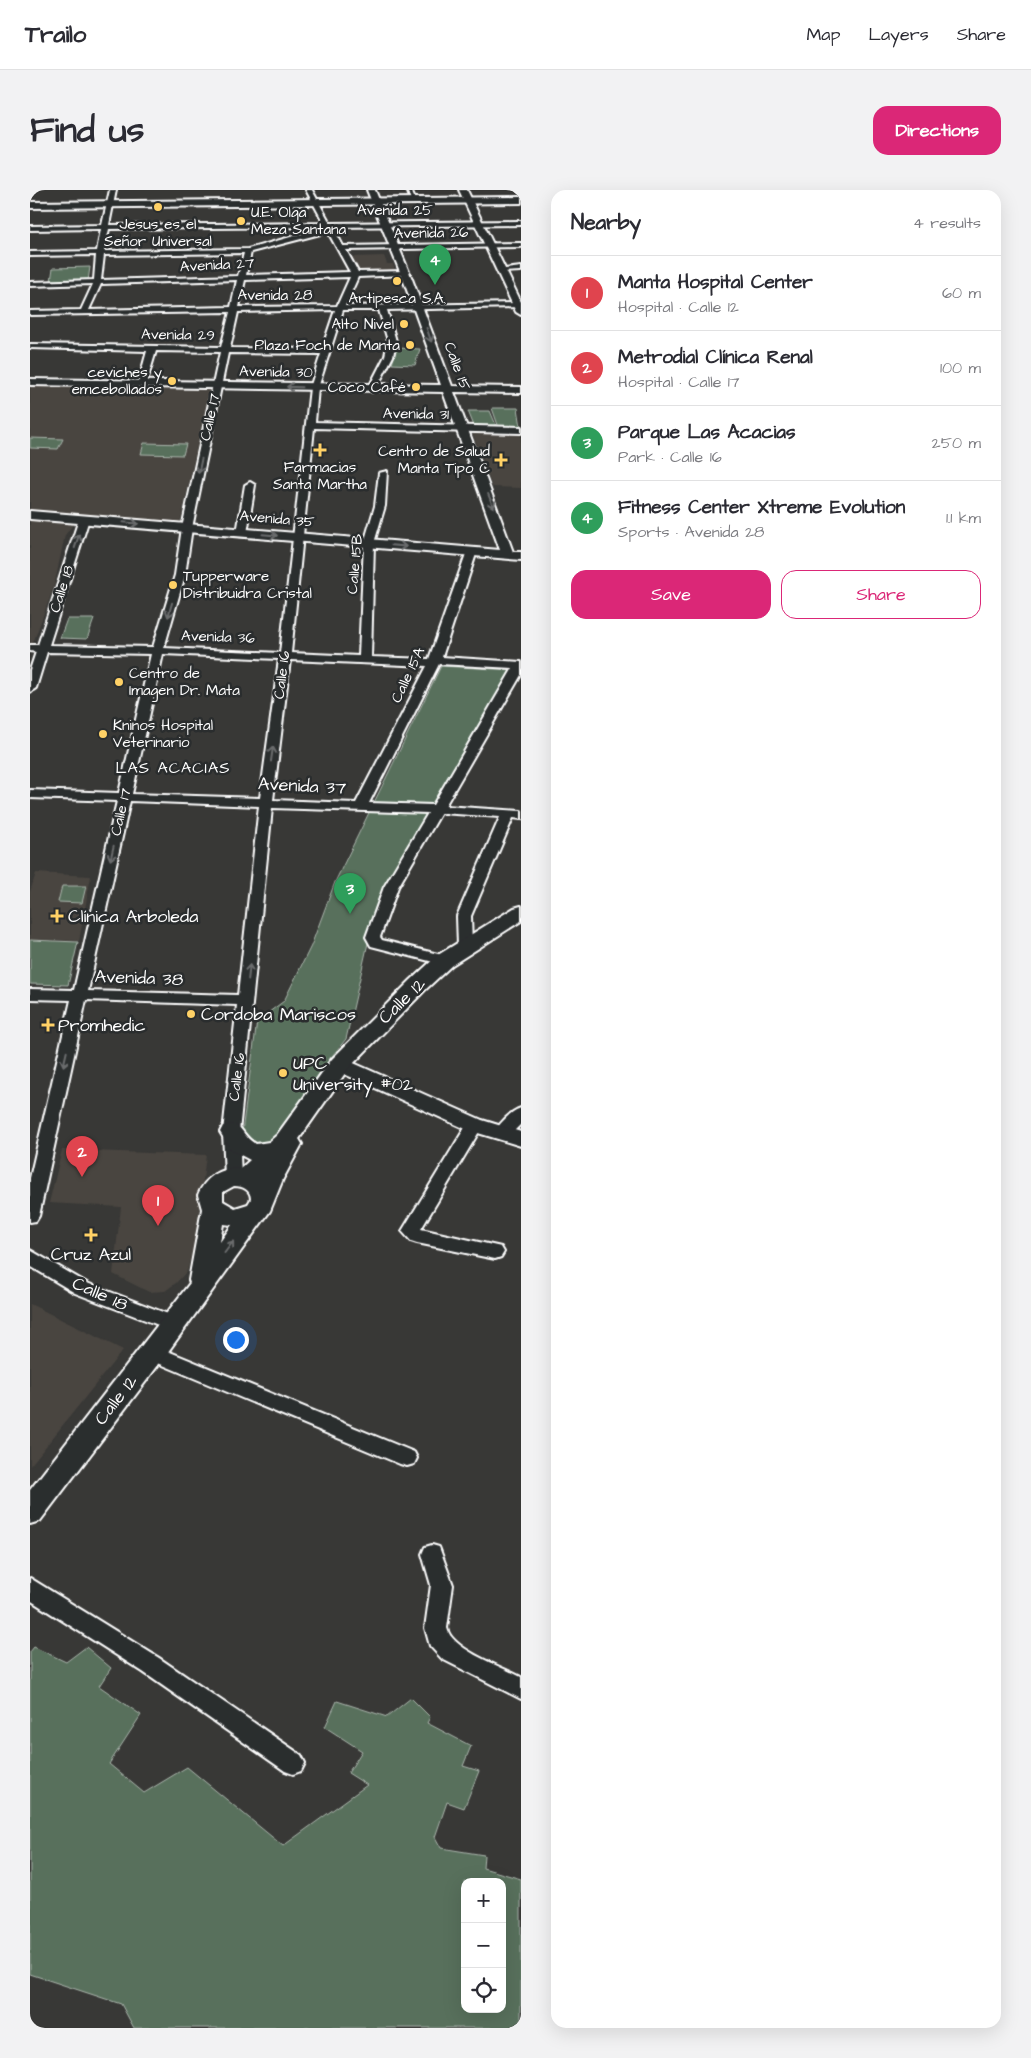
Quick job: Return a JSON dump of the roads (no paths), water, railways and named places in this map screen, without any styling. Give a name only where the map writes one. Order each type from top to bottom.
[{"type":"main road","points":[[30,205],[521,200]]},
{"type":"main road","name":"Calle 12","points":[[30,1512],[153,1353],[261,1204],[271,1179],[306,1114],[340,1064],[445,960],[521,912]]},
{"type":"main road","name":"Calle 12","points":[[239,1177],[277,1148],[306,1114]]},
{"type":"main road","points":[[231,1132],[238,1145],[248,1152],[262,1154],[277,1148]]},
{"type":"main road","points":[[239,1177],[257,1184],[261,1188],[261,1204],[252,1212],[236,1217],[220,1213],[210,1203],[210,1191],[220,1181],[239,1177]]},
{"type":"main road","name":"Calle 12","points":[[200,1286],[214,1209]]},
{"type":"street","points":[[84,312],[96,284],[113,190]]},
{"type":"street","points":[[309,190],[355,274]]},
{"type":"street","name":"Calle 15","points":[[371,190],[406,273],[461,429],[514,555]]},
{"type":"street","points":[[464,190],[520,308]]},
{"type":"street","points":[[410,191],[414,201]]},
{"type":"street","name":"Avenida 25","points":[[30,228],[329,227],[386,224],[521,223]]},
{"type":"street","points":[[30,254],[248,251],[329,227]]},
{"type":"street","name":"Avenida 26","points":[[341,248],[521,245]]},
{"type":"street","name":"Calle 17","points":[[30,1216],[158,650],[180,575],[187,528],[248,251]]},
{"type":"street","points":[[501,270],[521,269]]},
{"type":"street","name":"Avenida 27","points":[[30,284],[96,284],[243,277],[406,273]]},
{"type":"street","name":"Calle 16","points":[[239,1177],[231,1132],[266,802],[285,655],[314,388],[340,308],[355,274]]},
{"type":"street","points":[[372,389],[389,356],[392,341],[382,307]]},
{"type":"street","name":"Avenida 28","points":[[30,313],[382,307],[520,308]]},
{"type":"street","name":"Avenida 29","points":[[30,346],[325,352]]},
{"type":"street","points":[[142,384],[152,349]]},
{"type":"street","name":"Avenida 30","points":[[30,382],[521,390]]},
{"type":"street","name":"Avenida 31","points":[[310,425],[521,430]]},
{"type":"street","name":"Calle 15B","points":[[365,658],[369,543],[380,506],[384,473]]},
{"type":"street","points":[[242,533],[250,485]]},
{"type":"street","name":"Avenida 35","points":[[30,515],[514,555]]},
{"type":"street","name":"Calle 18","points":[[30,688],[84,519]]},
{"type":"street","name":"Calle 15A","points":[[361,808],[434,661],[472,552]]},
{"type":"street","name":"Avenida 36","points":[[30,648],[158,650],[521,665]]},
{"type":"street","points":[[445,960],[376,943],[373,937],[392,887],[521,665]]},
{"type":"street","name":"Avenida 37","points":[[30,794],[437,810]]},
{"type":"street","points":[[437,810],[515,814],[464,916],[465,946]]},
{"type":"street","name":"Avenida 38","points":[[30,994],[246,1000]]},
{"type":"street","points":[[340,1064],[475,1125],[521,1139]]},
{"type":"street","points":[[502,1133],[521,1114]]},
{"type":"street","points":[[475,1125],[411,1231],[417,1236],[495,1252]]},
{"type":"street","name":"Calle 18","points":[[30,1257],[81,1288],[174,1324]]},
{"type":"street","points":[[153,1353],[407,1458]]},
{"type":"street","points":[[432,1554],[442,1585],[436,1628],[438,1639],[450,1652],[521,1688]]},
{"type":"street","points":[[30,1588],[151,1665],[293,1763]]},
{"type":"place","name":"Jesus es el Señor Universal","points":[[158,207]]},
{"type":"place","name":"U.E. Olga Meza Santana","points":[[241,221]]},
{"type":"place","name":"Artipesca S.A.","points":[[397,281]]},
{"type":"place","name":"Fitness Center Xtreme Evolution","points":[[435,285]]},
{"type":"place","name":"Alto Nivel","points":[[404,324]]},
{"type":"place","name":"Plaza Foch de Manta","points":[[410,345]]},
{"type":"place","name":"ceviches y emcebollados","points":[[172,381]]},
{"type":"place","name":"Coco Café","points":[[416,387]]},
{"type":"place","name":"Farmacias Santa Martha","points":[[320,450]]},
{"type":"place","name":"Centro de Salud Manta Tipo C","points":[[501,460]]},
{"type":"place","name":"Tupperware Distribuidra Cristal","points":[[173,585]]},
{"type":"place","name":"Centro de Imagen Dr. Mata","points":[[119,682]]},
{"type":"place","name":"Kninos Hospital Veterinario","points":[[103,734]]},
{"type":"place","name":"Parque Las Acacias","points":[[350,914]]},
{"type":"place","name":"Clínica Arboleda","points":[[57,916]]},
{"type":"place","name":"Cordoba Mariscos","points":[[191,1014]]},
{"type":"place","name":"Promhedic","points":[[48,1025]]},
{"type":"place","name":"UPC University #02","points":[[283,1073]]},
{"type":"place","name":"Metrodial Clínica Renal","points":[[82,1177]]},
{"type":"place","name":"Manta Hospital Center","points":[[158,1226]]},
{"type":"place","name":"Cruz Azul","points":[[91,1235]]},
{"type":"district","name":"LAS ACACIAS","points":[[173,768]]}]
